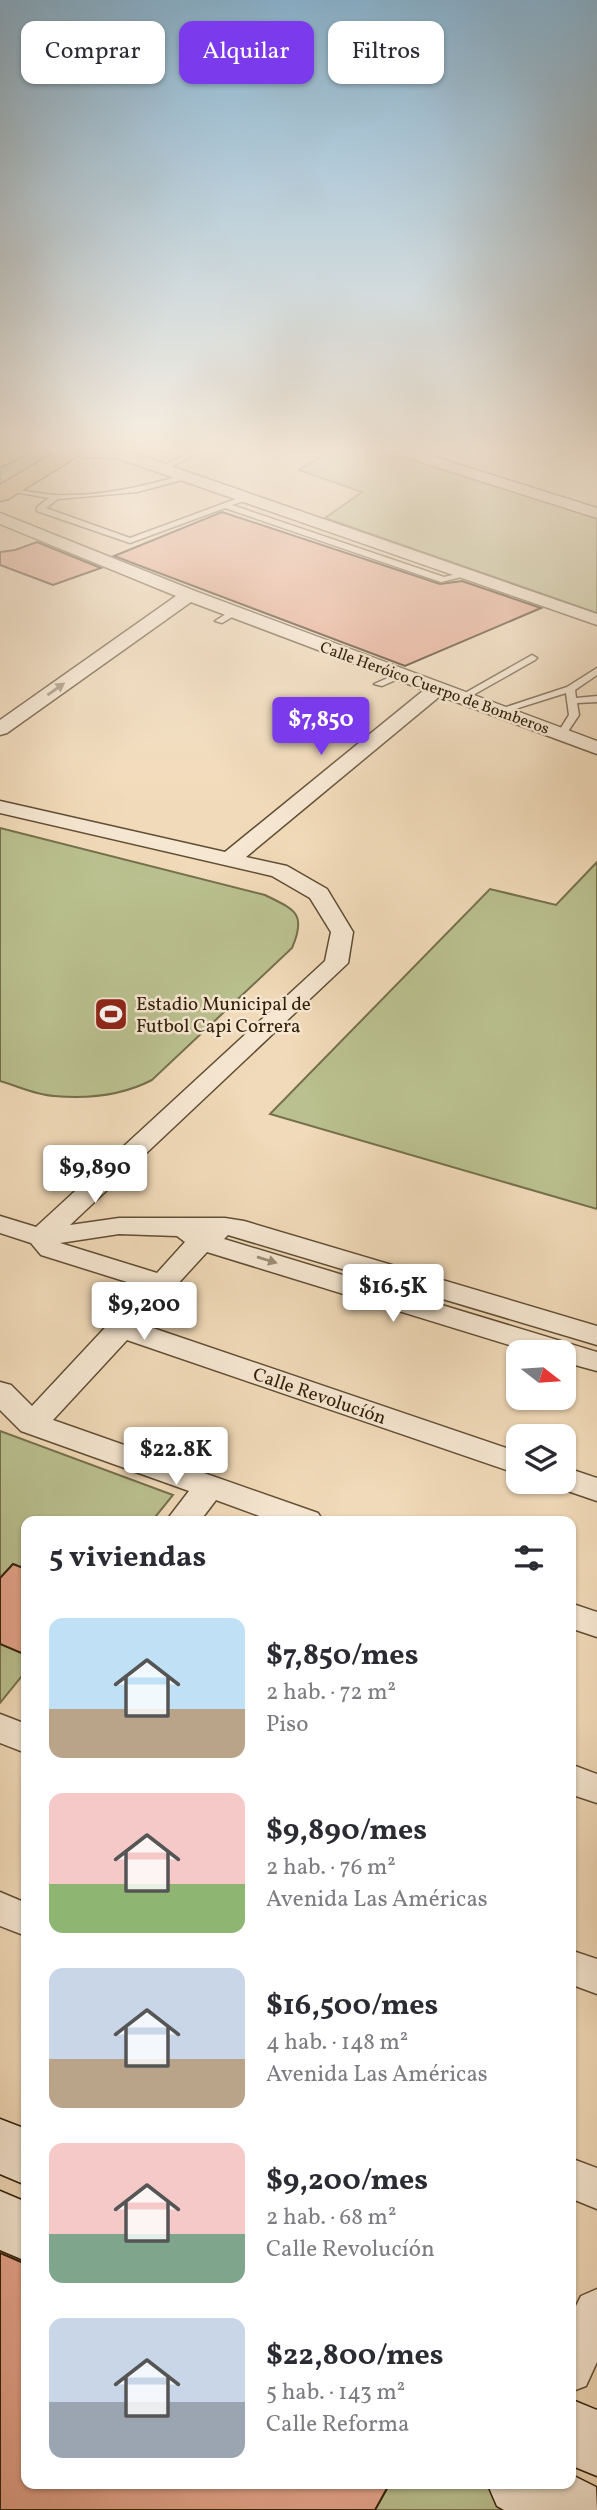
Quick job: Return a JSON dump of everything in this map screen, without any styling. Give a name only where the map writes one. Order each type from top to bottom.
[{"type":"street","name":"Calle Heróico Cuerpo de Bomberos","points":[[126,569],[189,595],[226,617],[402,674],[597,748]]},
{"type":"street","points":[[449,569],[597,620]]},
{"type":"street","points":[[0,729],[189,595]]},
{"type":"street","points":[[230,859],[438,688]]},
{"type":"street","points":[[0,807],[279,871],[319,894],[342,932],[337,963],[41,1237]]},
{"type":"street","points":[[0,1224],[41,1237],[120,1226],[204,1231],[499,1318],[597,1336]]},
{"type":"street","points":[[32,1424],[163,1284],[204,1231]]},
{"type":"street","points":[[41,1237],[51,1249],[163,1284]]},
{"type":"street","points":[[499,1318],[597,1363]]},
{"type":"street","name":"Calle Revolucíón","points":[[122,1328],[506,1459]]},
{"type":"street","points":[[0,1392],[32,1424],[293,1516]]},
{"type":"street","points":[[576,1482],[597,1490]]},
{"type":"street","points":[[187,1516],[210,1486]]},
{"type":"street","points":[[576,1617],[597,1625]]},
{"type":"street","points":[[576,1780],[597,1789]]},
{"type":"street","points":[[0,1908],[21,1918]]},
{"type":"street","points":[[576,1968],[597,1977]]},
{"type":"street","points":[[0,2145],[21,2156]]},
{"type":"street","points":[[576,2180],[597,2189]]},
{"type":"street","points":[[0,2219],[21,2230]]},
{"type":"street","points":[[576,2357],[597,2311]]},
{"type":"street","points":[[576,2434],[597,2444]]},
{"type":"street","points":[[532,2489],[573,2510]]},
{"type":"lane","points":[[412,569],[444,580],[466,575]]},
{"type":"lane","points":[[463,697],[532,658]]},
{"type":"lane","points":[[499,711],[570,689],[597,671]]},
{"type":"lane","points":[[379,684],[402,674]]},
{"type":"lane","points":[[562,734],[573,715],[570,689]]},
{"type":"lane","points":[[572,701],[597,699]]},
{"type":"green space","points":[[471,569],[597,569],[597,613]]},
{"type":"green space","name":"Estadio Municipal de Futbol Capi Correra","points":[[0,828],[265,895],[295,914],[298,927],[292,948],[152,1080],[104,1095],[66,1097],[40,1094],[0,1081]]},
{"type":"green space","points":[[597,862],[597,1209],[270,1114],[490,889],[556,905]]},
{"type":"green space","points":[[0,1431],[173,1495],[156,1516],[21,1516],[21,1677],[0,1703]]},
{"type":"green space","points":[[387,2489],[505,2489],[544,2510],[375,2510]]},
{"type":"building","points":[[11,569],[98,569],[53,585]]},
{"type":"building","points":[[149,569],[395,569],[440,584],[462,581],[541,608],[405,666]]},
{"type":"building","points":[[13,1564],[21,1567],[21,1653],[0,1644],[0,1578]]},
{"type":"building","points":[[0,2253],[21,2262],[21,2489],[387,2489],[375,2510],[0,2510]]},
{"type":"place","name":"Estadio Municipal de Futbol Capi Correra","points":[[111,1014]]}]
